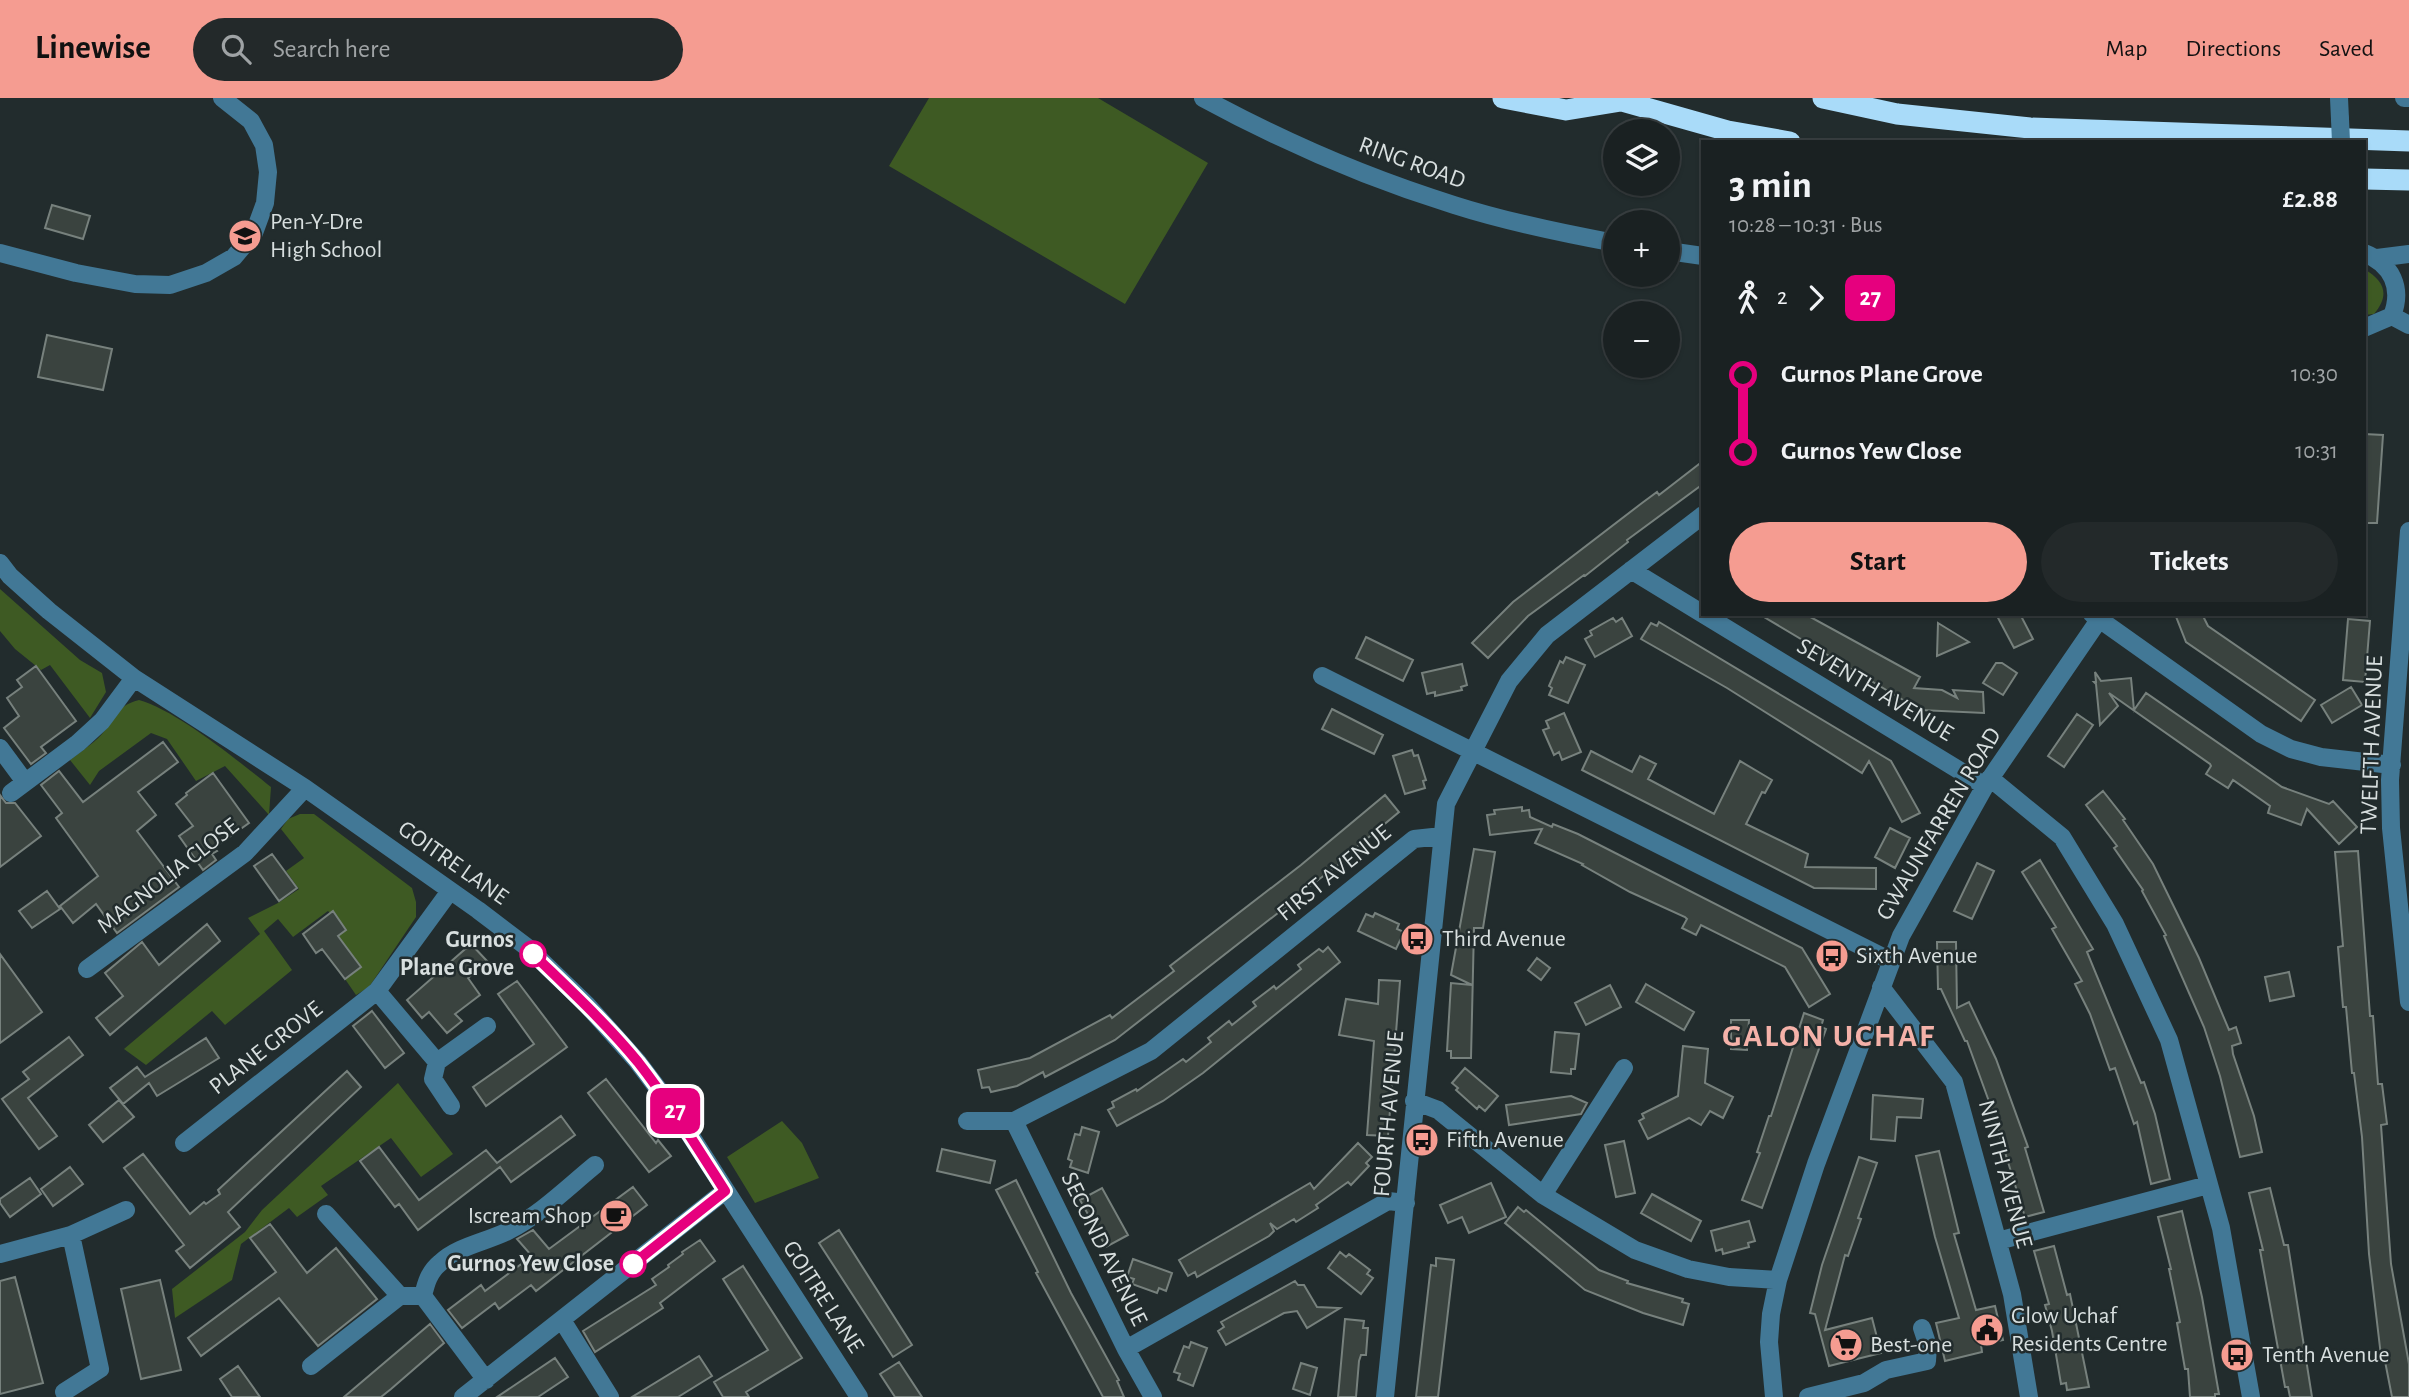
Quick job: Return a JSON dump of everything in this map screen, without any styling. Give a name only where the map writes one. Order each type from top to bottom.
[{"type":"highway","points":[[1503,98],[1566,110],[1616,100],[1728,131],[1779,140]]},
{"type":"highway","points":[[1823,98],[1897,114],[2029,128],[2409,141]]},
{"type":"highway","points":[[2366,179],[2409,180]]},
{"type":"street","points":[[0,253],[76,273],[135,284],[170,285],[206,274],[234,257],[254,233],[265,203],[268,172],[264,145],[251,121],[222,98]]},
{"type":"street","name":"RING ROAD","points":[[1203,98],[1262,130],[1372,176],[1453,205],[1535,228],[1603,241]]},
{"type":"street","points":[[2339,98],[2341,140]]},
{"type":"street","points":[[2404,98],[2409,98]]},
{"type":"street","points":[[1680,253],[1701,256]]},
{"type":"street","points":[[2370,255],[2409,254]]},
{"type":"street","points":[[2366,327],[2392,316],[2403,288],[2370,255]]},
{"type":"street","points":[[2392,316],[2409,325]]},
{"type":"street","points":[[1442,836],[1446,804],[1509,681],[1547,635],[1701,517]]},
{"type":"street","name":"TWELFTH AVENUE","points":[[2409,531],[2391,773],[2391,828],[2409,1002]]},
{"type":"street","name":"GOITRE LANE","points":[[0,563],[10,576],[49,611],[134,678],[305,788],[528,948],[602,1022],[637,1061],[674,1110],[859,1397]]},
{"type":"street","name":"SEVENTH AVENUE","points":[[1631,570],[1701,613]]},
{"type":"street","name":"SEVENTH AVENUE","points":[[1706,616],[1988,782]]},
{"type":"street","points":[[2098,616],[2261,734],[2291,749],[2391,773],[2409,780]]},
{"type":"street","name":"GWAUNFARREN ROAD","points":[[1774,1397],[1769,1342],[1778,1280],[1816,1164],[1901,936],[1988,782],[2098,616]]},
{"type":"street","points":[[1322,676],[1891,961]]},
{"type":"street","points":[[0,748],[18,788],[78,743],[96,726],[134,678]]},
{"type":"street","points":[[1988,782],[2062,837],[2115,924],[2169,1040],[2221,1228],[2251,1397]]},
{"type":"street","name":"MAGNOLIA CLOSE","points":[[88,969],[245,853],[305,788]]},
{"type":"street","name":"FOURTH AVENUE","points":[[1385,1397],[1442,836]]},
{"type":"street","name":"FIRST AVENUE","points":[[967,1121],[1014,1121],[1151,1051],[1414,839],[1442,836]]},
{"type":"street","name":"PLANE GROVE","points":[[184,1143],[377,991],[450,891]]},
{"type":"street","name":"NINTH AVENUE","points":[[1881,987],[1954,1082],[2012,1294],[2029,1397]]},
{"type":"street","points":[[377,991],[437,1062]]},
{"type":"street","points":[[451,1106],[433,1079],[437,1062],[487,1026]]},
{"type":"street","points":[[1543,1195],[1624,1068]]},
{"type":"street","points":[[1414,1101],[1438,1110],[1543,1195],[1635,1250],[1688,1269],[1778,1280]]},
{"type":"street","name":"SECOND AVENUE","points":[[1014,1121],[1126,1349],[1153,1397]]},
{"type":"street","points":[[423,1296],[427,1279],[440,1263],[459,1250],[510,1230],[536,1213],[595,1165]]},
{"type":"street","points":[[1998,1241],[2208,1185]]},
{"type":"street","points":[[463,1397],[725,1191]]},
{"type":"street","points":[[1126,1349],[1388,1201],[1406,1202]]},
{"type":"street","points":[[0,1254],[71,1235],[126,1210]]},
{"type":"street","points":[[326,1214],[400,1296]]},
{"type":"street","points":[[64,1392],[100,1369],[71,1235]]},
{"type":"street","points":[[312,1366],[400,1296],[423,1296]]},
{"type":"street","points":[[423,1296],[486,1380]]},
{"type":"street","points":[[562,1320],[610,1397]]},
{"type":"street","points":[[1808,1397],[1864,1383],[1886,1370],[1927,1362],[1927,1346],[1922,1328]]},
{"type":"green space","points":[[929,98],[1098,98],[1208,163],[1125,304],[889,166]]},
{"type":"green space","points":[[2366,270],[2377,278],[2383,289],[2382,301],[2374,314],[2366,315]]},
{"type":"green space","points":[[0,589],[80,660],[102,673],[106,692],[90,718],[50,665],[41,670],[15,649],[0,631]]},
{"type":"green space","points":[[139,700],[189,726],[271,787],[269,815],[225,766],[196,781],[167,739],[151,733],[99,771],[90,785],[70,760],[98,738],[120,710]]},
{"type":"green space","points":[[300,814],[314,814],[412,888],[416,917],[369,987],[356,995],[345,979],[361,967],[338,936],[346,929],[328,911],[293,937],[278,919],[264,931],[292,970],[225,1025],[212,1011],[146,1065],[124,1049],[260,934],[248,918],[299,889],[286,871],[304,858],[281,829],[288,819]]},
{"type":"green space","points":[[398,1083],[453,1154],[421,1177],[391,1138],[321,1186],[328,1195],[297,1217],[289,1208],[241,1244],[232,1280],[175,1318],[172,1289],[245,1232],[262,1210]]},
{"type":"green space","points":[[782,1121],[802,1143],[819,1178],[755,1203],[727,1157]]},
{"type":"building","points":[[52,205],[90,216],[83,239],[45,228]]},
{"type":"building","points":[[47,335],[112,349],[103,390],[38,377]]},
{"type":"building","points":[[2366,434],[2383,435],[2377,523],[2366,523]]},
{"type":"building","points":[[1701,463],[1701,485],[1627,540],[1628,542],[1585,576],[1528,616],[1488,658],[1472,643],[1513,602],[1657,492],[1659,495]]},
{"type":"building","points":[[1762,616],[1809,616],[1920,677],[1914,688],[1942,690],[1957,698],[1953,690],[1983,692],[1984,713],[1920,710]]},
{"type":"building","points":[[1997,616],[2021,616],[2033,639],[2014,648]]},
{"type":"building","points":[[2176,616],[2203,616],[2208,626],[2315,700],[2301,721],[2186,642]]},
{"type":"building","points":[[1613,618],[1616,622],[1622,618],[1632,636],[1595,657],[1585,639],[1592,635],[1590,631]]},
{"type":"building","points":[[2348,619],[2370,621],[2365,682],[2343,680]]},
{"type":"building","points":[[1659,622],[1891,761],[1920,813],[1902,822],[1869,761],[1862,773],[1727,688],[1641,639],[1651,623],[1657,626]]},
{"type":"building","points":[[1938,623],[1969,642],[1937,656]]},
{"type":"building","points":[[1366,637],[1413,660],[1403,681],[1356,658]]},
{"type":"building","points":[[1566,657],[1585,665],[1568,703],[1549,695],[1552,688],[1549,686],[1560,661],[1563,663]]},
{"type":"building","points":[[1996,663],[2002,663],[2017,673],[2003,695],[1983,683]]},
{"type":"building","points":[[1462,664],[1467,685],[1461,687],[1462,690],[1435,696],[1435,692],[1427,694],[1422,673]]},
{"type":"building","points":[[36,666],[76,721],[41,747],[46,753],[31,764],[4,728],[19,716],[7,698],[22,687],[17,680]]},
{"type":"building","points":[[2095,672],[2101,681],[2131,678],[2134,710],[2146,693],[2282,787],[2329,804],[2333,801],[2357,827],[2339,844],[2307,809],[2301,825],[2268,813],[2270,806],[2233,780],[2228,788],[2206,774],[2210,764],[2109,693],[2118,706],[2100,725]]},
{"type":"building","points":[[2351,687],[2362,705],[2332,723],[2321,705]]},
{"type":"building","points":[[1332,709],[1383,735],[1374,754],[1322,729]]},
{"type":"building","points":[[1564,713],[1581,752],[1562,760],[1559,752],[1554,755],[1543,730],[1549,728],[1546,721]]},
{"type":"building","points":[[2077,714],[2093,725],[2064,767],[2048,756]]},
{"type":"building","points":[[163,742],[178,762],[138,792],[156,815],[137,831],[179,887],[117,933],[96,904],[73,923],[60,906],[98,876],[56,818],[62,813],[41,785],[59,771],[83,802]]},
{"type":"building","points":[[1412,750],[1414,756],[1418,755],[1426,780],[1423,781],[1425,788],[1405,794],[1393,756]]},
{"type":"building","points":[[1591,751],[1632,772],[1640,756],[1656,764],[1648,779],[1714,814],[1740,761],[1772,780],[1765,793],[1762,792],[1746,824],[1808,854],[1805,867],[1876,868],[1876,889],[1814,888],[1582,770]]},
{"type":"building","points":[[213,773],[249,823],[214,848],[217,851],[212,854],[216,860],[203,870],[179,836],[193,826],[176,804]]},
{"type":"building","points":[[2103,791],[2125,819],[2123,820],[2153,864],[2199,958],[2229,1030],[2236,1027],[2241,1043],[2232,1046],[2233,1054],[2254,1116],[2262,1152],[2240,1157],[2220,1076],[2204,1027],[2164,936],[2166,935],[2143,890],[2114,848],[2117,846],[2086,805]]},
{"type":"building","points":[[0,795],[6,803],[15,803],[41,836],[0,867]]},
{"type":"building","points":[[1385,795],[1399,812],[1340,861],[1341,863],[1115,1040],[1045,1077],[1043,1072],[1017,1086],[991,1092],[989,1087],[982,1088],[978,1070],[1030,1058],[1110,1015],[1112,1018],[1174,971],[1170,966],[1301,865]]},
{"type":"building","points":[[1522,807],[1522,811],[1529,810],[1530,817],[1578,834],[1802,948],[1830,994],[1809,1007],[1785,967],[1701,925],[1696,935],[1682,928],[1687,919],[1685,917],[1630,892],[1583,864],[1535,843],[1542,829],[1490,835],[1487,815],[1495,814],[1494,810]]},
{"type":"building","points":[[1890,828],[1910,838],[1895,868],[1875,857]]},
{"type":"building","points":[[1474,849],[1495,852],[1483,928],[1474,928],[1471,1058],[1451,1058],[1451,1051],[1447,1051],[1451,983],[1472,985],[1451,975]]},
{"type":"building","points":[[2358,851],[2370,1016],[2373,1016],[2378,1084],[2382,1084],[2387,1124],[2381,1125],[2391,1264],[2409,1364],[2409,1397],[2392,1397],[2384,1356],[2381,1356],[2369,1254],[2362,1137],[2352,1073],[2346,1007],[2343,1007],[2338,947],[2343,946],[2335,852]]},
{"type":"building","points":[[272,854],[297,888],[279,901],[254,866]]},
{"type":"building","points":[[2040,860],[2093,949],[2087,952],[2141,1083],[2144,1082],[2155,1114],[2170,1179],[2151,1184],[2137,1122],[2134,1124],[2115,1068],[2110,1070],[2090,1014],[2075,984],[2082,981],[2052,929],[2056,927],[2022,872]]},
{"type":"building","points":[[1977,863],[1994,871],[1972,919],[1954,911]]},
{"type":"building","points":[[47,891],[60,909],[32,928],[19,911]]},
{"type":"building","points":[[333,911],[346,930],[338,936],[361,967],[345,979],[322,949],[316,953],[303,934]]},
{"type":"building","points":[[1375,913],[1399,924],[1397,929],[1404,932],[1396,949],[1358,931],[1366,914],[1373,917]]},
{"type":"building","points":[[207,924],[220,941],[110,1035],[96,1018],[123,996],[105,973],[142,942],[159,965]]},
{"type":"building","points":[[1937,942],[1956,942],[1957,1008],[1969,1002],[1996,1059],[2028,1147],[2025,1148],[2044,1212],[2025,1217],[1991,1107],[1967,1041],[1941,989],[1938,989]]},
{"type":"building","points":[[471,944],[487,961],[468,978],[480,995],[455,1014],[462,1021],[447,1033],[429,1012],[422,1018],[407,1000]]},
{"type":"building","points":[[1328,947],[1340,962],[1203,1073],[1163,1101],[1117,1126],[1108,1110],[1114,1107],[1112,1102],[1136,1089],[1137,1091],[1183,1059],[1186,1062],[1211,1042],[1208,1038],[1229,1021],[1232,1025],[1256,1006],[1253,1002],[1274,986],[1276,989],[1301,969],[1298,965],[1319,949],[1323,952]]},
{"type":"building","points":[[0,954],[42,1012],[0,1043]]},
{"type":"building","points":[[1537,958],[1550,968],[1541,980],[1528,970]]},
{"type":"building","points":[[2289,972],[2294,996],[2270,1001],[2265,977]]},
{"type":"building","points":[[1379,980],[1400,981],[1388,1136],[1367,1135],[1374,1041],[1339,1035],[1346,999],[1378,1004]]},
{"type":"building","points":[[517,981],[567,1047],[486,1106],[473,1087],[534,1044],[498,994]]},
{"type":"building","points":[[1646,984],[1694,1012],[1684,1030],[1636,1002]]},
{"type":"building","points":[[1610,985],[1621,1007],[1586,1025],[1575,1003]]},
{"type":"building","points":[[372,1011],[404,1053],[385,1068],[353,1026]]},
{"type":"building","points":[[1804,1013],[1823,1020],[1821,1027],[1826,1029],[1762,1208],[1742,1200],[1760,1153],[1757,1152]]},
{"type":"building","points":[[1731,1020],[1749,1020],[1747,1050],[1731,1049]]},
{"type":"building","points":[[1555,1032],[1579,1034],[1575,1069],[1571,1069],[1571,1074],[1551,1072]]},
{"type":"building","points":[[69,1037],[83,1055],[28,1098],[57,1136],[39,1149],[2,1099],[29,1079],[23,1072]]},
{"type":"building","points":[[206,1038],[219,1058],[157,1096],[149,1083],[123,1104],[110,1088],[137,1067],[145,1077]]},
{"type":"building","points":[[1683,1046],[1708,1049],[1705,1083],[1733,1097],[1723,1118],[1710,1111],[1701,1125],[1689,1118],[1648,1139],[1639,1121],[1644,1118],[1642,1114],[1678,1096]]},
{"type":"building","points":[[1465,1068],[1498,1096],[1485,1111],[1479,1106],[1477,1109],[1452,1083]]},
{"type":"building","points":[[347,1071],[361,1087],[228,1212],[240,1227],[190,1268],[176,1251],[184,1245],[124,1168],[143,1154],[190,1214],[204,1202],[206,1204],[220,1194],[218,1190]]},
{"type":"building","points":[[606,1079],[656,1143],[658,1140],[671,1156],[649,1172],[588,1093]]},
{"type":"building","points":[[1873,1095],[1923,1099],[1921,1118],[1897,1117],[1895,1141],[1871,1139]]},
{"type":"building","points":[[1571,1096],[1587,1103],[1581,1114],[1509,1125],[1506,1105]]},
{"type":"building","points":[[119,1100],[134,1117],[103,1142],[89,1125]]},
{"type":"building","points":[[561,1116],[575,1135],[511,1182],[500,1167],[418,1230],[399,1204],[395,1207],[360,1161],[379,1147],[419,1200],[486,1150],[497,1163]]},
{"type":"building","points":[[1082,1127],[1099,1132],[1088,1173],[1070,1167],[1072,1161],[1068,1159],[1075,1134],[1080,1135]]},
{"type":"building","points":[[1624,1141],[1635,1193],[1616,1197],[1605,1145]]},
{"type":"building","points":[[1358,1143],[1372,1157],[1366,1163],[1369,1166],[1351,1185],[1348,1182],[1316,1205],[1318,1208],[1296,1222],[1294,1219],[1277,1229],[1270,1223],[1274,1231],[1269,1236],[1197,1277],[1195,1272],[1188,1276],[1179,1260],[1310,1183],[1314,1189]]},
{"type":"building","points":[[942,1149],[995,1161],[990,1183],[937,1171]]},
{"type":"building","points":[[1939,1151],[1959,1233],[1954,1234],[1976,1310],[1995,1306],[2003,1340],[1981,1345],[1982,1352],[1945,1361],[1936,1323],[1959,1318],[1935,1237],[1916,1156]]},
{"type":"building","points":[[1859,1157],[1877,1163],[1858,1218],[1861,1219],[1848,1256],[1845,1255],[1825,1330],[1872,1318],[1881,1353],[1829,1366],[1815,1314],[1810,1313],[1822,1265]]},
{"type":"building","points":[[70,1167],[83,1184],[53,1206],[41,1189]]},
{"type":"building","points":[[30,1178],[41,1194],[10,1217],[0,1199]]},
{"type":"building","points":[[1016,1180],[1071,1293],[1119,1380],[1117,1381],[1124,1397],[1103,1397],[1036,1273],[1038,1272],[996,1190]]},
{"type":"building","points":[[1491,1183],[1506,1217],[1469,1233],[1462,1217],[1448,1223],[1440,1205]]},
{"type":"building","points":[[633,1187],[647,1205],[536,1291],[531,1285],[499,1309],[495,1303],[462,1328],[448,1310],[481,1285],[485,1291],[532,1256],[517,1239],[533,1230],[549,1249]]},
{"type":"building","points":[[1102,1188],[1128,1235],[1106,1247],[1080,1200]]},
{"type":"building","points":[[2270,1188],[2284,1245],[2288,1245],[2312,1397],[2290,1397],[2288,1387],[2285,1387],[2260,1250],[2263,1250],[2249,1193]]},
{"type":"building","points":[[1652,1194],[1701,1221],[1691,1241],[1641,1213]]},
{"type":"building","points":[[1518,1207],[1524,1212],[1526,1210],[1599,1270],[1628,1281],[1627,1283],[1683,1299],[1682,1302],[1689,1304],[1683,1325],[1643,1313],[1585,1290],[1505,1223]]},
{"type":"building","points":[[2182,1211],[2202,1297],[2219,1394],[2215,1394],[2215,1397],[2190,1397],[2188,1369],[2185,1369],[2177,1323],[2180,1322],[2171,1269],[2158,1217]]},
{"type":"building","points":[[1749,1221],[1755,1241],[1748,1243],[1749,1247],[1723,1254],[1722,1249],[1716,1251],[1711,1231]]},
{"type":"building","points":[[270,1224],[307,1273],[336,1248],[377,1299],[318,1346],[279,1298],[201,1356],[188,1338],[276,1272],[250,1238]]},
{"type":"building","points":[[839,1230],[912,1345],[893,1357],[819,1243]]},
{"type":"building","points":[[700,1240],[715,1261],[660,1303],[663,1308],[595,1352],[583,1331],[656,1285],[652,1279]]},
{"type":"building","points":[[2054,1246],[2067,1295],[2070,1294],[2089,1387],[2067,1390],[2066,1383],[2061,1384],[2045,1305],[2049,1304],[2034,1251]]},
{"type":"building","points":[[1340,1252],[1346,1257],[1349,1254],[1370,1270],[1367,1274],[1373,1278],[1361,1294],[1328,1268]]},
{"type":"building","points":[[1436,1258],[1454,1260],[1438,1397],[1416,1397],[1431,1265],[1436,1266]]},
{"type":"building","points":[[1133,1259],[1172,1273],[1166,1291],[1159,1288],[1157,1293],[1132,1284],[1134,1279],[1127,1277]]},
{"type":"building","points":[[743,1266],[802,1358],[746,1392],[749,1397],[723,1397],[714,1382],[768,1350],[723,1279]]},
{"type":"building","points":[[15,1277],[43,1383],[0,1394],[0,1281]]},
{"type":"building","points":[[160,1280],[181,1370],[141,1379],[121,1289]]},
{"type":"building","points":[[1295,1281],[1298,1285],[1304,1285],[1317,1307],[1340,1308],[1307,1328],[1297,1311],[1284,1313],[1226,1345],[1218,1331],[1224,1327],[1221,1322]]},
{"type":"building","points":[[1345,1319],[1364,1321],[1363,1328],[1368,1328],[1366,1355],[1361,1355],[1359,1361],[1356,1397],[1338,1397]]},
{"type":"building","points":[[430,1324],[444,1343],[391,1389],[381,1397],[344,1397]]},
{"type":"building","points":[[1191,1342],[1207,1348],[1193,1386],[1178,1380],[1180,1374],[1174,1372],[1184,1346],[1189,1348]]},
{"type":"building","points":[[699,1356],[712,1376],[678,1397],[632,1397]]},
{"type":"building","points":[[555,1358],[568,1377],[538,1397],[497,1397]]},
{"type":"building","points":[[899,1362],[922,1397],[895,1397],[880,1374]]},
{"type":"building","points":[[1301,1363],[1317,1368],[1310,1395],[1293,1389]]},
{"type":"building","points":[[238,1366],[260,1397],[232,1397],[220,1379]]},
{"type":"bus line","name":"27","points":[[533,954],[587,1005],[637,1061],[674,1110],[725,1191],[633,1264]]},
{"type":"place","name":"Pen-Y-Dre High School","points":[[245,236]]},
{"type":"place","name":"Third Avenue","points":[[1417,939]]},
{"type":"place","name":"Gurnos Plane Grove","points":[[533,954]]},
{"type":"place","name":"Sixth Avenue","points":[[1832,956]]},
{"type":"place","name":"Fifth Avenue","points":[[1422,1140]]},
{"type":"place","name":"Iscream Shop","points":[[616,1216]]},
{"type":"place","name":"Gurnos Yew Close","points":[[633,1264]]},
{"type":"place","name":"Glow Uchaf Residents Centre","points":[[1987,1330]]},
{"type":"place","name":"Best-one","points":[[1846,1345]]},
{"type":"place","name":"Tenth Avenue","points":[[2237,1355]]},
{"type":"district","name":"GALON UCHAF","points":[[1829,1036]]}]
